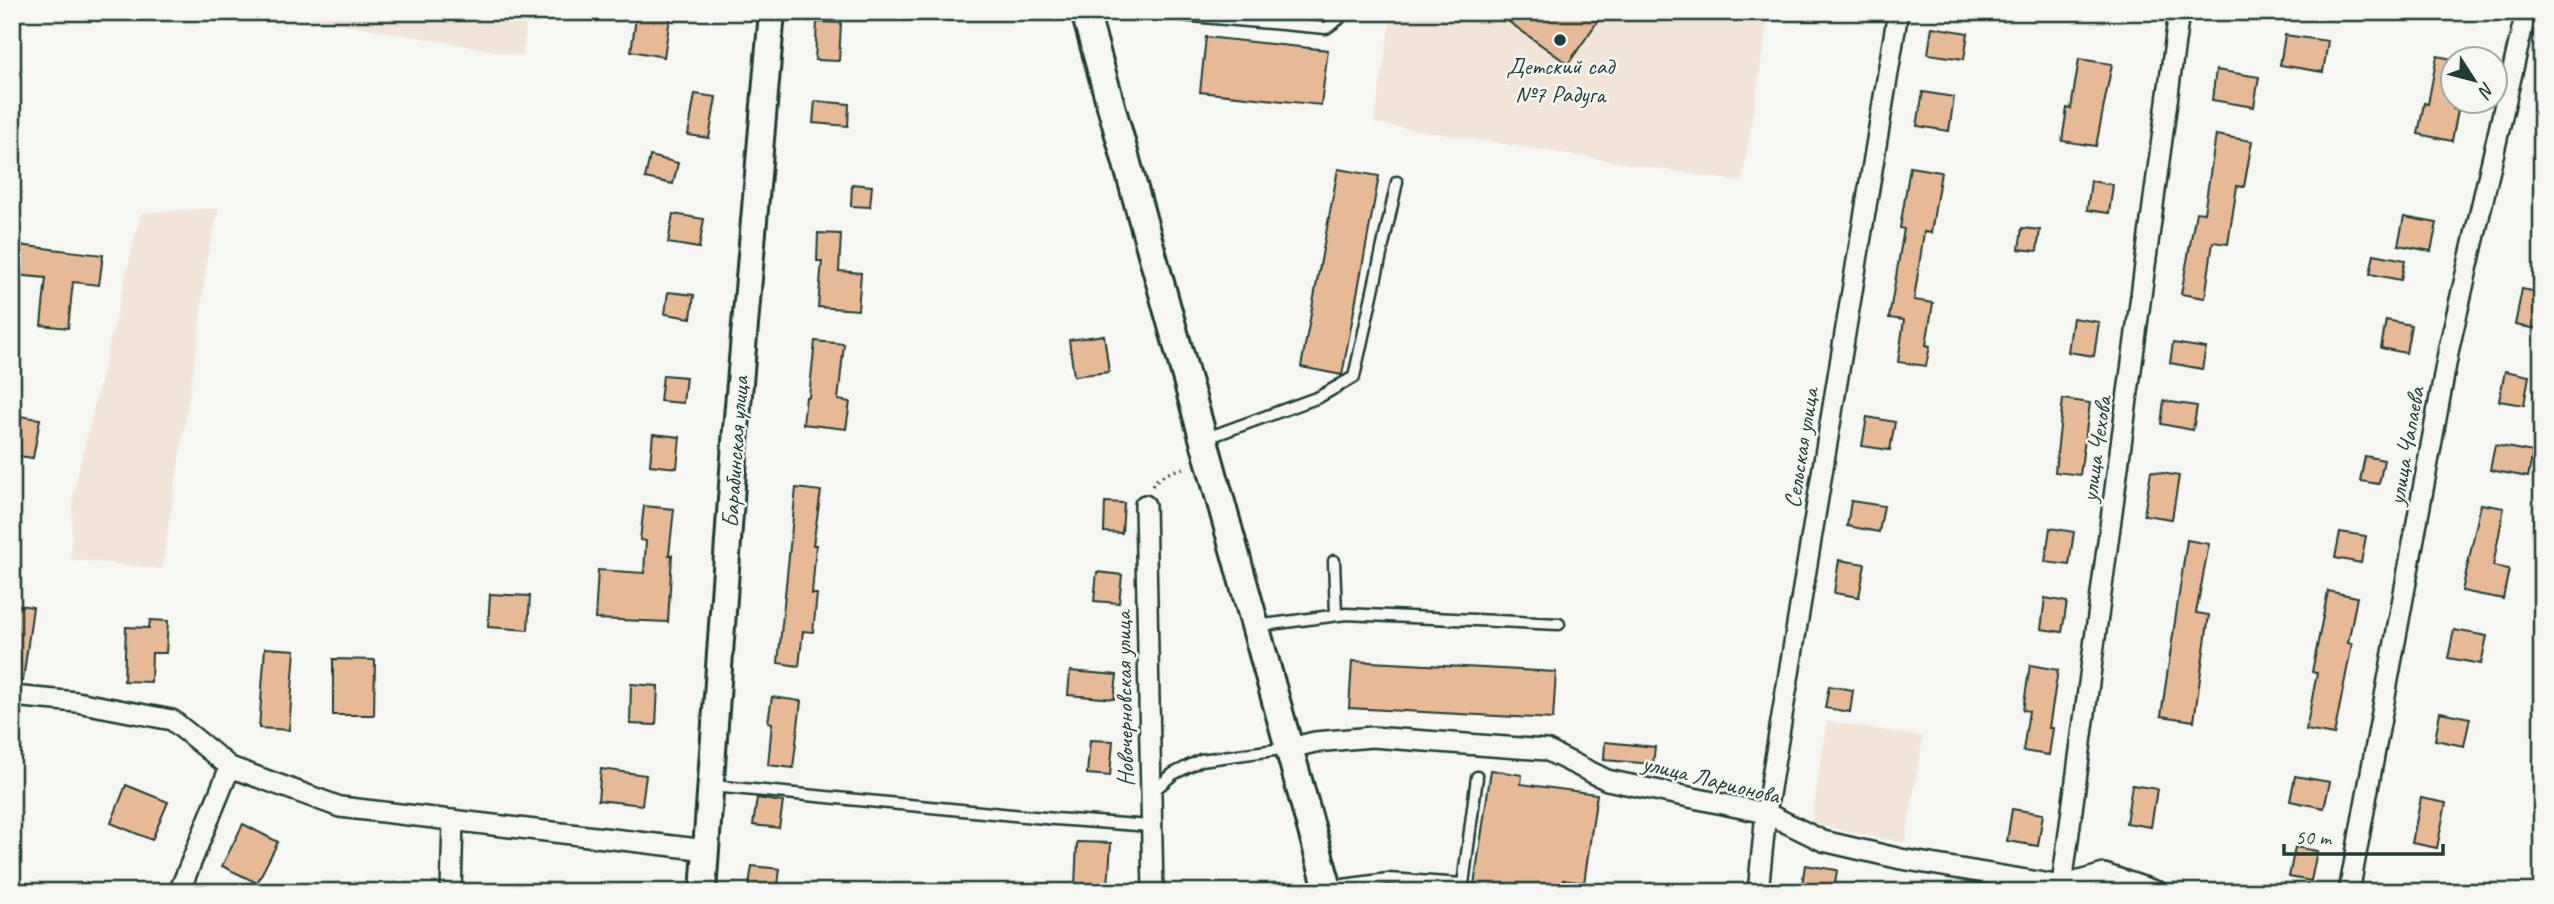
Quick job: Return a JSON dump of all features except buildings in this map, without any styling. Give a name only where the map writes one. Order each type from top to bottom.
[{"type":"main road","points":[[1085,12],[1329,890]]},
{"type":"street","name":"Барабинская улица","points":[[703,892],[737,415],[772,12]]},
{"type":"street","name":"Сельская улица","points":[[1758,892],[1766,813],[1898,12]]},
{"type":"street","name":"улица Чехова","points":[[2061,889],[2179,12]]},
{"type":"street","name":"улица Чапаева","points":[[2349,892],[2449,348],[2526,12]]},
{"type":"street","name":"Новочерновская улица","points":[[1145,505],[1153,892]]},
{"type":"street","points":[[12,696],[77,702],[172,720],[230,767],[340,807],[707,850]]},
{"type":"street","name":"улица Ларионова","points":[[1290,748],[1315,742],[1373,737],[1546,750],[1607,780],[1766,813],[1823,841],[1901,859],[2061,889],[2104,874],[2158,892]]},
{"type":"street","points":[[179,892],[230,767]]},
{"type":"street","points":[[451,892],[453,820]]},
{"type":"lane","points":[[1177,12],[1194,16],[1326,27],[1339,19],[1340,12]]},
{"type":"lane","points":[[1207,450],[1319,397],[1354,377],[1397,182]]},
{"type":"lane","points":[[1334,561],[1336,614]]},
{"type":"lane","points":[[1255,626],[1336,614],[1559,624]]},
{"type":"lane","points":[[1151,794],[1173,774],[1201,760],[1290,748]]},
{"type":"lane","points":[[1329,890],[1388,879],[1462,888],[1477,777]]},
{"type":"lane","points":[[712,786],[1055,820],[1151,826]]},
{"type":"path","points":[[1145,505],[1155,481],[1207,450]]},
{"type":"shaded area","points":[[277,12],[527,12],[523,56]]},
{"type":"shaded area","points":[[1392,12],[1769,12],[1742,182],[1374,123]]},
{"type":"shaded area","points":[[219,208],[207,258],[197,345],[162,569],[71,559],[73,495],[141,213]]},
{"type":"shaded area","points":[[1827,721],[1923,737],[1905,843],[1811,824]]},
{"type":"place","name":"Детский сад №7 Радуга","points":[[1560,40]]}]
